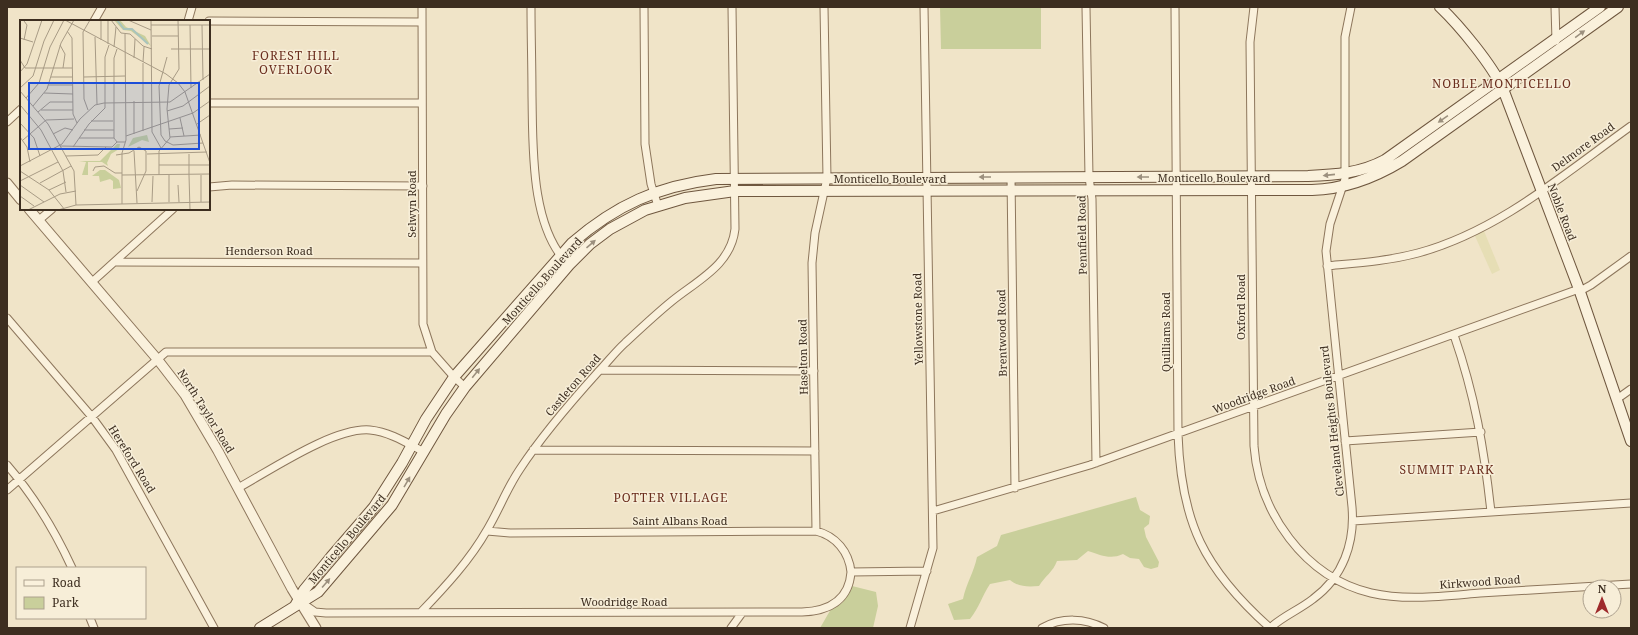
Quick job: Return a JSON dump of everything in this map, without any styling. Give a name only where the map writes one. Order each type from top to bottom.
[{"type":"main road","name":"Noble Road","points":[[1440,7],[1464,33],[1498,80],[1503,90],[1579,290],[1631,442]]},
{"type":"main road","name":"Monticello Boulevard","points":[[298,603],[331,557],[374,507],[426,419],[454,377],[559,256],[591,226],[634,200],[691,182],[735,184],[826,184],[927,177],[1176,176],[1308,176],[1365,180],[1388,169],[1503,90],[1556,39],[1600,7]]},
{"type":"main road","name":"Monticello Boulevard","points":[[826,184],[927,191],[1320,189],[1377,164],[1498,80],[1557,51],[1618,7]]},
{"type":"main road","name":"Monticello Boulevard","points":[[260,628],[298,603],[318,592],[382,517],[405,486],[446,414],[465,386],[569,265],[590,244],[610,229],[635,215],[658,206],[735,184]]},
{"type":"street","points":[[95,20],[102,7]]},
{"type":"street","points":[[188,20],[192,7]]},
{"type":"street","name":"Selwyn Road","points":[[422,7],[423,324],[432,352],[454,377],[465,386]]},
{"type":"street","points":[[531,7],[534,168],[542,213],[554,248],[559,256],[569,265]]},
{"type":"street","points":[[644,7],[646,144],[653,193],[658,206]]},
{"type":"street","name":"Castleton Road","points":[[421,612],[440,593],[487,531],[519,470],[568,406],[624,344],[655,316],[720,264],[728,253],[734,236],[735,184],[732,7]]},
{"type":"street","name":"Haselton Road","points":[[816,531],[812,261],[816,231],[826,184],[824,7]]},
{"type":"street","name":"Yellowstone Road","points":[[910,628],[933,548],[924,7]]},
{"type":"street","name":"Pennfield Road","points":[[1086,7],[1089,177],[1092,190],[1096,463]]},
{"type":"street","name":"Quilliams Road","points":[[1175,7],[1178,434],[1182,489],[1196,534],[1212,564],[1229,589],[1270,628]]},
{"type":"street","name":"Oxford Road","points":[[1254,7],[1250,42],[1253,406],[1256,466],[1260,483],[1269,506],[1280,526],[1300,550],[1316,565],[1335,578]]},
{"type":"street","name":"Cleveland Heights Boulevard","points":[[1270,628],[1313,599],[1335,578],[1346,555],[1351,540],[1353,521],[1327,266],[1327,234],[1345,179],[1345,37],[1351,7]]},
{"type":"street","points":[[1555,7],[1557,51]]},
{"type":"street","points":[[210,21],[422,22]]},
{"type":"street","points":[[210,103],[422,103]]},
{"type":"street","points":[[1464,104],[1470,113]]},
{"type":"street","points":[[7,122],[20,110]]},
{"type":"street","name":"Delmore Road","points":[[1327,266],[1389,259],[1444,244],[1486,227],[1542,190],[1631,126]]},
{"type":"street","name":"Brentwood Road","points":[[1012,177],[1015,488]]},
{"type":"street","points":[[7,183],[20,199]]},
{"type":"street","points":[[210,187],[232,185],[423,186]]},
{"type":"street","name":"North Taylor Road","points":[[30,210],[158,360],[197,415],[238,488],[298,603],[316,628]]},
{"type":"street","points":[[39,220],[51,210]]},
{"type":"street","points":[[92,282],[116,262],[172,210]]},
{"type":"street","name":"Woodridge Road","points":[[933,511],[1096,463],[1579,290],[1631,256]]},
{"type":"street","name":"Henderson Road","points":[[116,262],[422,263]]},
{"type":"street","name":"Hereford Road","points":[[7,318],[92,417],[116,450],[214,628]]},
{"type":"street","points":[[1454,334],[1470,385],[1481,432],[1491,512]]},
{"type":"street","points":[[7,490],[166,352],[432,352]]},
{"type":"street","points":[[601,370],[814,370]]},
{"type":"street","points":[[1616,399],[1631,389]]},
{"type":"street","points":[[238,488],[326,440],[346,432],[360,430],[376,431],[390,435],[424,452]]},
{"type":"street","points":[[1345,441],[1481,432]]},
{"type":"street","points":[[533,450],[815,451]]},
{"type":"street","points":[[7,465],[20,480],[54,533],[71,567]]},
{"type":"street","points":[[1353,521],[1631,503]]},
{"type":"street","name":"Saint Albans Road","points":[[487,531],[510,533],[816,531],[832,538],[842,547],[848,558],[852,572]]},
{"type":"street","points":[[852,572],[927,571]]},
{"type":"street","name":"Woodridge Road","points":[[298,603],[315,612],[326,613],[802,612],[825,609],[836,603],[845,592],[851,579],[852,572]]},
{"type":"street","name":"Kirkwood Road","points":[[1335,578],[1370,592],[1404,597],[1631,584]]},
{"type":"street","points":[[731,628],[742,613]]},
{"type":"street","points":[[1042,628],[1057,622],[1074,620],[1089,622],[1104,628]]},
{"type":"shaded area","points":[[1484,231],[1500,270],[1492,274],[1475,236]]},
{"type":"green space","points":[[940,7],[1041,7],[1041,49],[941,49]]},
{"type":"green space","points":[[1136,497],[1140,510],[1150,516],[1149,524],[1144,528],[1146,537],[1159,562],[1158,567],[1151,569],[1144,567],[1139,559],[1130,558],[1123,554],[1110,557],[1088,551],[1077,560],[1057,561],[1039,586],[1023,586],[1010,580],[990,584],[976,611],[970,619],[954,620],[948,604],[963,599],[977,557],[997,546],[1001,535]]},
{"type":"green space","points":[[852,586],[876,592],[878,606],[873,628],[820,628],[831,609],[842,603]]},
{"type":"district","name":"FOREST HILL OVERLOOK","points":[[296,63]]},
{"type":"district","name":"NOBLE MONTICELLO","points":[[1502,84]]},
{"type":"district","name":"SUMMIT PARK","points":[[1447,470]]},
{"type":"district","name":"POTTER VILLAGE","points":[[671,498]]}]
